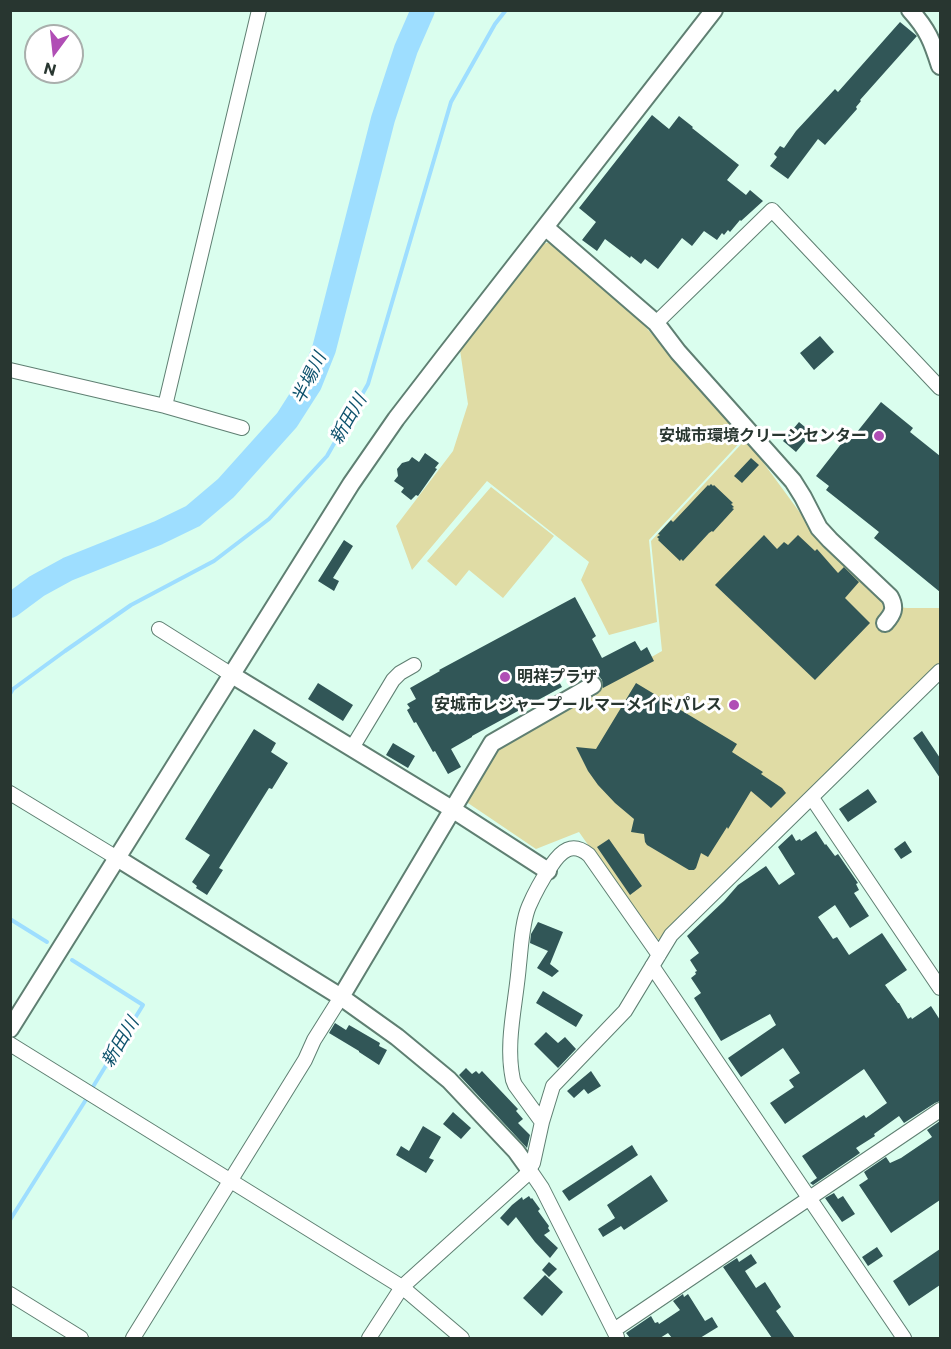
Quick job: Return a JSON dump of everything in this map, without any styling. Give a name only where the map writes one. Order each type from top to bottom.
[{"type":"street","points":[[165,406],[259,10]]},
{"type":"street","points":[[10,1029],[357,475],[396,419],[714,10]]},
{"type":"street","points":[[910,10],[924,26],[939,56]]},
{"type":"street","points":[[656,323],[772,210],[940,388]]},
{"type":"street","points":[[545,227],[656,323],[678,352],[793,481],[819,528],[890,597],[894,609],[885,623]]},
{"type":"street","points":[[10,370],[165,406],[242,428]]},
{"type":"street","points":[[159,629],[452,809],[548,871]]},
{"type":"street","points":[[352,748],[393,680],[414,665]]},
{"type":"street","points":[[369,1338],[402,1287],[525,1176],[533,1163],[553,1086],[625,1011],[671,935],[940,671]]},
{"type":"street","points":[[134,1338],[305,1060],[314,1040],[492,744],[593,686]]},
{"type":"street","points":[[10,793],[341,997],[449,1080],[516,1151],[542,1188],[616,1334],[809,1198],[940,1110]]},
{"type":"street","points":[[812,798],[940,988]]},
{"type":"street","points":[[542,1122],[513,1080],[510,1035],[520,948],[528,908],[548,871],[562,852],[567,849],[577,849],[589,855],[809,1198],[904,1338]]},
{"type":"street","points":[[10,1044],[402,1287],[462,1338]]},
{"type":"street","points":[[10,1294],[81,1338]]},
{"type":"shaded area","points":[[551,242],[641,322],[745,437],[649,540],[657,622],[609,635],[581,580],[589,562],[487,481],[412,570],[396,526],[453,451],[468,404],[460,350],[542,244]]},
{"type":"shaded area","name":"安城市レジャープールマーメイドパレス","points":[[746,439],[820,540],[887,606],[940,608],[940,664],[661,940],[653,937],[579,832],[536,849],[465,801],[498,745],[662,651],[651,541]]},
{"type":"shaded area","points":[[491,487],[554,536],[503,598],[469,570],[456,586],[427,561]]},
{"type":"building","points":[[900,22],[917,36],[860,100],[857,109],[825,145],[818,139],[788,179],[770,166],[777,157],[774,154],[780,146],[784,148],[796,131],[835,89],[838,92]]},
{"type":"building","points":[[652,115],[669,129],[679,116],[739,165],[727,180],[746,195],[750,190],[763,201],[740,220],[730,232],[728,230],[724,235],[722,233],[717,240],[704,231],[692,246],[682,238],[658,269],[645,259],[641,264],[631,256],[630,258],[605,239],[597,251],[582,240],[596,222],[579,208]]},
{"type":"building","points":[[820,336],[834,352],[814,370],[800,353]]},
{"type":"building","points":[[881,402],[913,428],[910,432],[940,456],[940,592],[874,538],[879,532],[826,490],[829,486],[816,476],[845,439],[849,442]]},
{"type":"building","points":[[799,422],[812,433],[796,452],[783,441]]},
{"type":"building","points":[[425,453],[439,463],[418,496],[416,495],[411,500],[401,492],[404,488],[394,481],[398,476],[397,469],[412,457],[419,462]]},
{"type":"building","points":[[751,458],[759,465],[742,483],[734,476]]},
{"type":"building","points":[[711,484],[733,503],[731,504],[734,509],[683,561],[681,559],[680,561],[658,540],[657,537],[660,535],[658,534]]},
{"type":"building","points":[[764,535],[777,549],[784,542],[788,545],[798,535],[815,551],[817,549],[838,573],[844,567],[859,582],[845,598],[870,623],[815,680],[715,585]]},
{"type":"building","points":[[344,540],[353,546],[333,578],[339,581],[334,591],[318,581]]},
{"type":"building","name":"明祥プラザ","points":[[575,597],[596,636],[592,639],[602,658],[635,641],[641,651],[647,647],[654,661],[603,688],[599,676],[592,675],[582,679],[577,670],[558,680],[562,687],[451,749],[461,767],[448,774],[407,710],[410,708],[407,704],[416,699],[410,688]]},
{"type":"building","points":[[318,683],[353,705],[343,721],[308,699]]},
{"type":"building","points":[[636,683],[737,744],[732,752],[763,772],[761,774],[786,793],[771,808],[751,791],[708,857],[701,853],[694,870],[689,870],[647,845],[644,834],[631,832],[634,819],[598,785],[576,747],[596,749]]},
{"type":"building","points":[[254,729],[276,743],[271,752],[288,763],[272,789],[269,788],[219,868],[223,870],[207,895],[196,888],[197,886],[192,882],[210,855],[185,839]]},
{"type":"building","points":[[922,731],[940,758],[940,778],[913,738]]},
{"type":"building","points":[[393,743],[415,756],[408,768],[386,755]]},
{"type":"building","points":[[868,789],[877,802],[848,822],[839,809]]},
{"type":"building","points":[[816,831],[835,856],[838,854],[858,883],[856,884],[859,890],[854,893],[869,916],[850,928],[835,905],[818,917],[833,939],[837,937],[849,955],[882,933],[907,970],[885,985],[908,1019],[911,1017],[912,1019],[931,1006],[940,1020],[940,1101],[904,1123],[899,1116],[856,1148],[860,1153],[813,1185],[810,1183],[817,1178],[802,1156],[864,1115],[866,1118],[887,1103],[864,1069],[785,1124],[770,1103],[794,1087],[789,1080],[800,1073],[783,1048],[741,1077],[728,1058],[776,1025],[770,1014],[721,1041],[694,998],[701,993],[691,978],[697,971],[690,960],[699,953],[687,936],[738,885],[766,866],[779,885],[795,874],[778,847],[792,834],[796,841],[800,839],[801,841]]},
{"type":"building","points":[[609,839],[642,886],[630,895],[597,847]]},
{"type":"building","points":[[905,841],[912,852],[901,859],[894,849]]},
{"type":"building","points":[[538,922],[563,932],[550,964],[559,971],[552,977],[537,968],[548,951],[530,943],[531,934]]},
{"type":"building","points":[[543,991],[583,1015],[576,1027],[536,1003]]},
{"type":"building","points":[[335,1023],[346,1030],[349,1025],[380,1043],[379,1046],[387,1050],[379,1065],[329,1033]]},
{"type":"building","points":[[546,1032],[558,1043],[565,1037],[576,1049],[558,1068],[534,1044]]},
{"type":"building","points":[[466,1068],[472,1074],[476,1071],[479,1074],[482,1071],[518,1109],[516,1111],[523,1119],[518,1123],[530,1135],[527,1148],[459,1075]]},
{"type":"building","points":[[591,1071],[601,1086],[588,1094],[584,1089],[574,1098],[567,1091]]},
{"type":"building","points":[[453,1112],[471,1128],[461,1139],[443,1124]]},
{"type":"building","points":[[940,1121],[940,1200],[891,1233],[859,1185],[868,1179],[864,1172],[886,1157],[890,1163],[901,1158],[932,1137],[927,1130]]},
{"type":"building","points":[[423,1126],[441,1137],[429,1158],[434,1160],[426,1173],[396,1155],[401,1146],[409,1151]]},
{"type":"building","points":[[632,1145],[638,1155],[569,1201],[562,1191]]},
{"type":"building","points":[[651,1175],[668,1201],[624,1230],[621,1226],[603,1237],[598,1229],[615,1218],[607,1205]]},
{"type":"building","points":[[834,1193],[838,1199],[843,1196],[855,1214],[842,1222],[825,1198]]},
{"type":"building","points":[[529,1196],[540,1209],[538,1211],[549,1226],[550,1231],[544,1235],[558,1248],[550,1258],[516,1217],[508,1226],[500,1218],[522,1197],[523,1200]]},
{"type":"building","points":[[877,1247],[883,1256],[868,1266],[862,1257]]},
{"type":"building","points":[[940,1249],[940,1285],[909,1306],[893,1281]]},
{"type":"building","points":[[751,1254],[757,1263],[745,1271],[756,1288],[765,1282],[781,1307],[776,1311],[795,1338],[772,1338],[723,1267],[737,1258],[739,1262]]},
{"type":"building","points":[[549,1262],[557,1269],[549,1277],[542,1270]]},
{"type":"building","points":[[545,1275],[563,1292],[542,1316],[523,1298]]},
{"type":"building","points":[[683,1294],[684,1297],[688,1294],[705,1321],[712,1317],[718,1327],[700,1338],[672,1338],[668,1333],[660,1338],[630,1338],[626,1333],[651,1316],[655,1323],[659,1324],[680,1310],[673,1301]]},
{"type":"waterway","name":"半場川","points":[[10,606],[37,586],[68,569],[158,533],[193,516],[226,488],[287,420],[310,384],[324,349],[383,119],[406,49],[423,10]]},
{"type":"waterway","name":"新田川","points":[[10,694],[13,689],[131,605],[214,561],[269,519],[327,456],[368,384],[451,102],[495,24],[506,10]]},
{"type":"waterway","name":"新田川","points":[[10,919],[47,942]]},
{"type":"waterway","name":"新田川","points":[[72,960],[143,1005],[91,1090]]},
{"type":"waterway","name":"新田川","points":[[10,1220],[87,1098]]},
{"type":"place","name":"安城市環境クリーンセンター","points":[[879,436]]},
{"type":"place","name":"明祥プラザ","points":[[505,677]]},
{"type":"place","name":"安城市レジャープールマーメイドパレス","points":[[734,705]]}]
